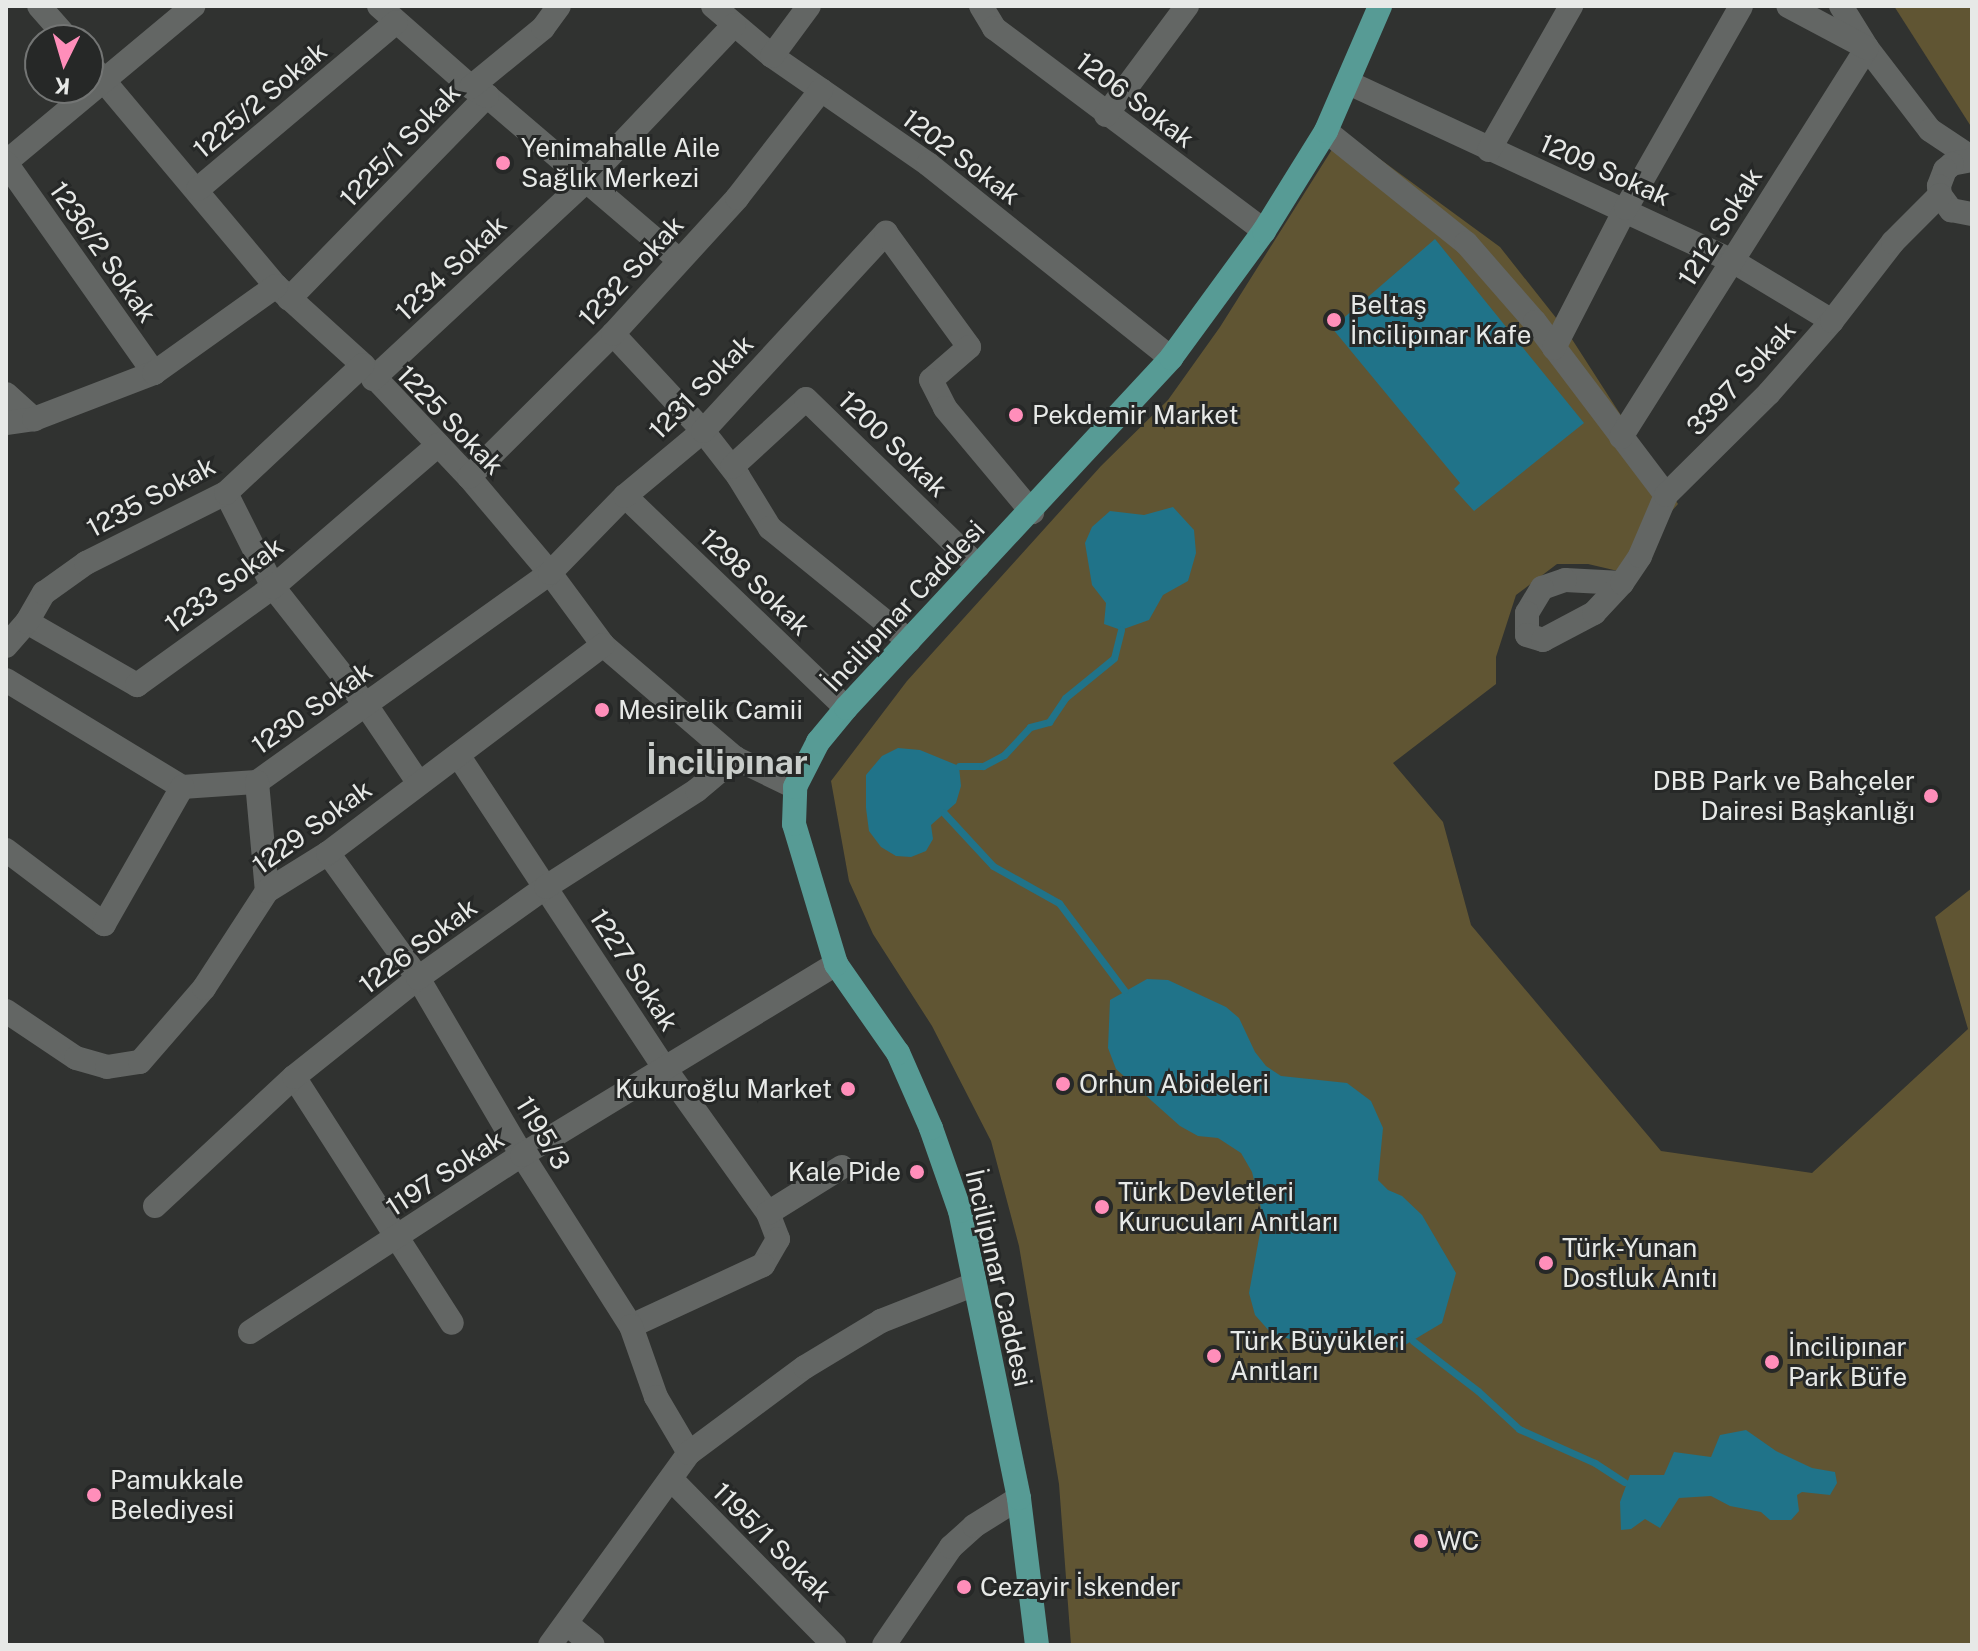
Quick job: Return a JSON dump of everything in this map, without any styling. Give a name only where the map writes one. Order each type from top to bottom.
[{"type":"main road","name":"İncilipınar Caddesi","points":[[1037,1645],[1019,1498],[960,1211],[931,1128],[898,1053],[836,964],[794,824],[795,787],[818,742],[846,708],[1032,512],[1171,358],[1264,231],[1326,131],[1380,6]]},
{"type":"street","points":[[39,6],[55,24]]},
{"type":"street","points":[[104,64],[193,6]]},
{"type":"street","name":"1225/1 Sokak","points":[[6,423],[34,419],[154,373],[282,292],[543,28],[559,6]]},
{"type":"street","name":"1202 Sokak","points":[[713,6],[772,56],[928,164],[1171,358]]},
{"type":"street","points":[[772,56],[809,6]]},
{"type":"street","name":"1206 Sokak","points":[[981,6],[994,28],[1264,231]]},
{"type":"street","points":[[1489,150],[1571,6]]},
{"type":"street","points":[[1554,348],[1626,208],[1741,6]]},
{"type":"street","points":[[1788,6],[1867,48]]},
{"type":"street","points":[[1841,6],[1867,48],[1930,130],[1972,159]]},
{"type":"street","points":[[1106,115],[1184,7]]},
{"type":"street","points":[[387,14],[679,260]]},
{"type":"street","name":"1225/2 Sokak","points":[[198,189],[387,14]]},
{"type":"street","name":"1234 Sokak","points":[[368,372],[586,181],[734,25]]},
{"type":"street","name":"1212 Sokak","points":[[1621,437],[1867,48]]},
{"type":"street","name":"1225 Sokak","points":[[104,80],[282,292],[368,372],[469,477],[550,573],[603,645],[735,758],[795,787]]},
{"type":"street","name":"1209 Sokak","points":[[1349,83],[1489,150],[1626,208],[1731,260],[1832,321]]},
{"type":"street","name":"1232 Sokak","points":[[469,477],[613,334],[737,198],[821,90]]},
{"type":"street","points":[[6,163],[62,104]]},
{"type":"street","points":[[1930,130],[1940,187],[1951,210],[1970,214]]},
{"type":"street","points":[[1326,131],[1466,243],[1554,348],[1666,495]]},
{"type":"street","name":"3397 Sokak","points":[[1622,583],[1640,556],[1666,495],[1769,393],[1832,321],[1940,187],[1952,164],[1972,159]]},
{"type":"street","name":"1236/2 Sokak","points":[[6,163],[154,373]]},
{"type":"street","points":[[1914,219],[1970,214]]},
{"type":"street","name":"1231 Sokak","points":[[550,573],[625,496],[703,431],[886,233],[969,347],[931,380],[945,408],[1032,512]]},
{"type":"street","points":[[613,334],[703,431],[732,467],[770,528],[909,641]]},
{"type":"street","name":"1235 Sokak","points":[[6,646],[27,622],[44,593],[86,563],[226,493],[368,372]]},
{"type":"street","points":[[6,394],[34,419]]},
{"type":"street","name":"1200 Sokak","points":[[732,467],[806,399],[978,566]]},
{"type":"street","name":"1233 Sokak","points":[[27,622],[137,685],[273,587],[438,445]]},
{"type":"street","points":[[226,493],[273,587],[366,705],[418,782]]},
{"type":"street","name":"1298 Sokak","points":[[625,496],[846,708]]},
{"type":"street","name":"1230 Sokak","points":[[182,787],[257,782],[550,573]]},
{"type":"street","name":"1229 Sokak","points":[[6,1011],[76,1058],[107,1067],[140,1062],[204,988],[267,891],[328,853],[603,645]]},
{"type":"street","points":[[6,680],[182,787],[104,924],[6,850]]},
{"type":"street","name":"1227 Sokak","points":[[458,755],[666,1070],[768,1213],[778,1239],[763,1265],[631,1326]]},
{"type":"street","name":"1226 Sokak","points":[[155,1206],[294,1077],[418,978],[546,887],[697,790],[735,758]]},
{"type":"street","points":[[257,782],[267,891]]},
{"type":"street","name":"1195/3","points":[[328,853],[418,978],[522,1155],[631,1326],[656,1397],[689,1453]]},
{"type":"street","name":"1197 Sokak","points":[[250,1332],[522,1155],[836,964]]},
{"type":"street","points":[[294,1077],[452,1323]]},
{"type":"street","points":[[768,1213],[842,1167]]},
{"type":"street","points":[[550,1645],[689,1453],[805,1367],[881,1321],[975,1284]]},
{"type":"street","name":"1195/1 Sokak","points":[[671,1479],[834,1645]]},
{"type":"street","points":[[884,1645],[951,1547],[974,1526],[1019,1498]]},
{"type":"street","points":[[567,1624],[593,1645]]},
{"type":"shaded area","points":[[1894,6],[1972,6],[1972,128]]},
{"type":"shaded area","points":[[1343,132],[1500,247],[1568,333],[1678,504],[1618,571],[1588,564],[1557,564],[1516,595],[1496,657],[1496,684],[1393,763],[1443,822],[1471,925],[1661,1151],[1812,1173],[1968,1029],[1935,917],[1972,888],[1972,1645],[1071,1645],[1059,1484],[1019,1246],[991,1141],[932,1026],[873,934],[849,881],[831,781],[907,681],[1101,466],[1168,400],[1220,327]]},
{"type":"water","points":[[1435,239],[1584,423],[1474,511],[1454,489],[1460,483],[1332,328]]},
{"type":"water","points":[[1173,507],[1194,530],[1196,553],[1188,581],[1163,595],[1149,620],[1121,630],[1104,624],[1106,603],[1092,585],[1085,543],[1092,527],[1110,511],[1144,515]]},
{"type":"water","points":[[898,748],[920,750],[959,766],[961,786],[956,803],[931,825],[933,839],[926,851],[911,857],[896,856],[881,847],[869,831],[866,808],[866,775],[882,756]]},
{"type":"water","points":[[1147,979],[1168,980],[1226,1007],[1239,1018],[1255,1052],[1266,1066],[1281,1076],[1347,1083],[1371,1101],[1383,1128],[1378,1180],[1388,1190],[1402,1196],[1422,1215],[1456,1273],[1442,1323],[1400,1348],[1375,1343],[1296,1341],[1271,1333],[1255,1315],[1249,1293],[1263,1216],[1252,1172],[1241,1153],[1218,1138],[1198,1136],[1180,1126],[1116,1069],[1108,1048],[1110,1000]]},
{"type":"water","points":[[1746,1430],[1776,1451],[1812,1468],[1835,1472],[1837,1483],[1830,1495],[1802,1492],[1797,1495],[1799,1511],[1791,1520],[1770,1520],[1761,1512],[1730,1506],[1711,1496],[1679,1498],[1660,1528],[1645,1519],[1631,1529],[1621,1530],[1620,1502],[1630,1475],[1664,1475],[1674,1452],[1711,1457],[1720,1435]]},
{"type":"waterway","points":[[959,766],[983,766],[1004,755],[1030,727],[1049,722],[1065,698],[1114,658],[1121,630]]},
{"type":"waterway","points":[[944,813],[993,866],[1059,903],[1124,990]]},
{"type":"waterway","points":[[1413,1341],[1478,1391],[1519,1429],[1595,1463],[1624,1482]]},
{"type":"place","name":"Yenimahalle Aile Sağlık Merkezi","points":[[503,163]]},
{"type":"place","name":"Beltaş İncilipınar Kafe","points":[[1334,320]]},
{"type":"place","name":"Pekdemir Market","points":[[1016,415]]},
{"type":"place","name":"Mesirelik Camii","points":[[602,710]]},
{"type":"place","name":"DBB Park ve Bahçeler Dairesi Başkanlığı","points":[[1931,796]]},
{"type":"place","name":"Orhun Abideleri","points":[[1063,1084]]},
{"type":"place","name":"Kukuroğlu Market","points":[[848,1089]]},
{"type":"place","name":"Kale Pide","points":[[917,1172]]},
{"type":"place","name":"Türk Devletleri Kurucuları Anıtları","points":[[1102,1207]]},
{"type":"place","name":"Türk-Yunan Dostluk Anıtı","points":[[1546,1263]]},
{"type":"place","name":"Türk Büyükleri Anıtları","points":[[1214,1356]]},
{"type":"place","name":"İncilipınar Park Büfe","points":[[1772,1362]]},
{"type":"place","name":"Pamukkale Belediyesi","points":[[94,1495]]},
{"type":"place","name":"WC","points":[[1421,1541]]},
{"type":"place","name":"Cezayir İskender","points":[[964,1587]]},
{"type":"district","name":"İncilipınar","points":[[727,763]]}]
